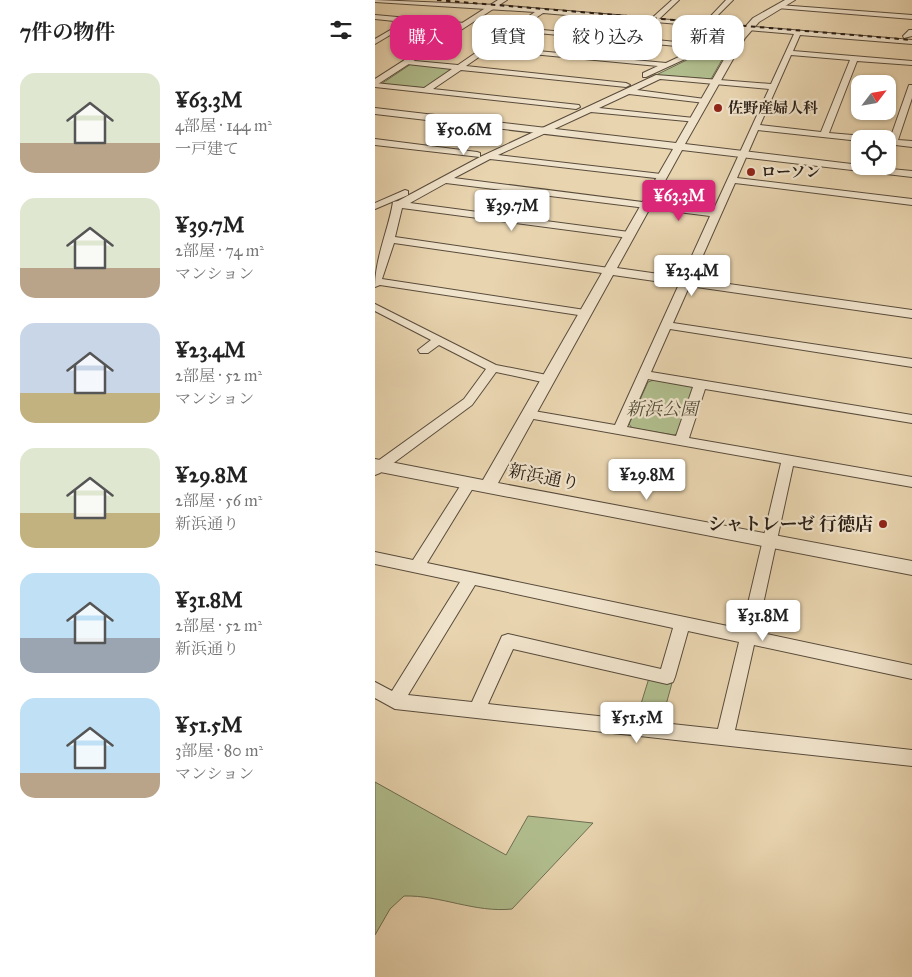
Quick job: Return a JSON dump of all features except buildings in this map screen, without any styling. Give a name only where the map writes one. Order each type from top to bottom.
[{"type":"street","points":[[375,0],[435,5],[495,2],[625,15]]},
{"type":"street","points":[[658,15],[676,0]]},
{"type":"street","points":[[715,15],[730,0]]},
{"type":"street","points":[[744,29],[791,0]]},
{"type":"street","points":[[375,84],[495,2],[541,11],[606,15]]},
{"type":"street","points":[[803,8],[829,2]]},
{"type":"street","points":[[779,7],[912,17]]},
{"type":"street","points":[[535,15],[541,11]]},
{"type":"street","points":[[375,17],[390,18]]},
{"type":"street","points":[[662,19],[911,37]]},
{"type":"street","points":[[744,25],[798,32],[911,37]]},
{"type":"street","points":[[487,487],[738,41],[750,26]]},
{"type":"street","points":[[619,430],[798,32]]},
{"type":"street","points":[[375,42],[390,33]]},
{"type":"street","points":[[544,53],[668,65]]},
{"type":"street","points":[[790,53],[912,63]]},
{"type":"street","points":[[425,91],[472,58]]},
{"type":"street","points":[[824,134],[854,58]]},
{"type":"street","points":[[585,313],[375,283],[390,239],[396,208],[488,156],[588,108],[679,60]]},
{"type":"street","points":[[407,62],[626,88],[705,101]]},
{"type":"street","points":[[375,206],[387,203],[503,140],[529,130],[576,107],[659,76],[774,87]]},
{"type":"street","points":[[375,84],[576,107]]},
{"type":"street","points":[[895,130],[912,87]]},
{"type":"street","points":[[588,108],[694,120]]},
{"type":"street","points":[[375,111],[912,174]]},
{"type":"street","points":[[756,127],[851,137]]},
{"type":"street","points":[[375,142],[477,155]]},
{"type":"street","points":[[896,143],[912,144]]},
{"type":"street","points":[[488,156],[661,177]]},
{"type":"street","points":[[445,180],[716,214]]},
{"type":"street","points":[[731,180],[912,202]]},
{"type":"street","points":[[387,203],[629,236]]},
{"type":"street","points":[[390,239],[912,314]]},
{"type":"street","points":[[375,308],[493,368],[547,379]]},
{"type":"street","points":[[665,325],[912,363]]},
{"type":"street","points":[[424,350],[439,340]]},
{"type":"street","points":[[377,467],[468,402],[493,368]]},
{"type":"street","points":[[643,375],[912,419]]},
{"type":"street","points":[[681,441],[700,384]]},
{"type":"street","points":[[528,414],[912,482]]},
{"type":"street","points":[[725,737],[788,460]]},
{"type":"street","name":"新浜通り","points":[[377,467],[912,568]]},
{"type":"street","points":[[417,566],[469,483]]},
{"type":"street","points":[[375,558],[912,672]]},
{"type":"street","points":[[395,701],[471,578]]},
{"type":"street","points":[[477,710],[508,641],[667,677],[682,623]]},
{"type":"street","points":[[375,690],[395,701],[912,758]]},
{"type":"green space","points":[[687,60],[722,60],[711,79],[656,75]]},
{"type":"green space","points":[[411,64],[450,68],[452,70],[425,88],[381,84]]},
{"type":"green space","name":"新浜公園","points":[[654,380],[692,387],[694,389],[679,433],[674,435],[632,428],[629,424],[648,382]]},
{"type":"green space","points":[[649,678],[672,683],[661,723],[636,720]]},
{"type":"green space","points":[[375,782],[506,855],[528,816],[593,823],[512,909],[485,909],[431,898],[404,896],[390,909],[375,935]]},
{"type":"railway","points":[[437,0],[912,40]]},
{"type":"place","name":"佐野産婦人科","points":[[718,108]]},
{"type":"place","name":"ローソン","points":[[751,172]]},
{"type":"place","name":"シャトレーゼ 行徳店","points":[[883,524]]}]
